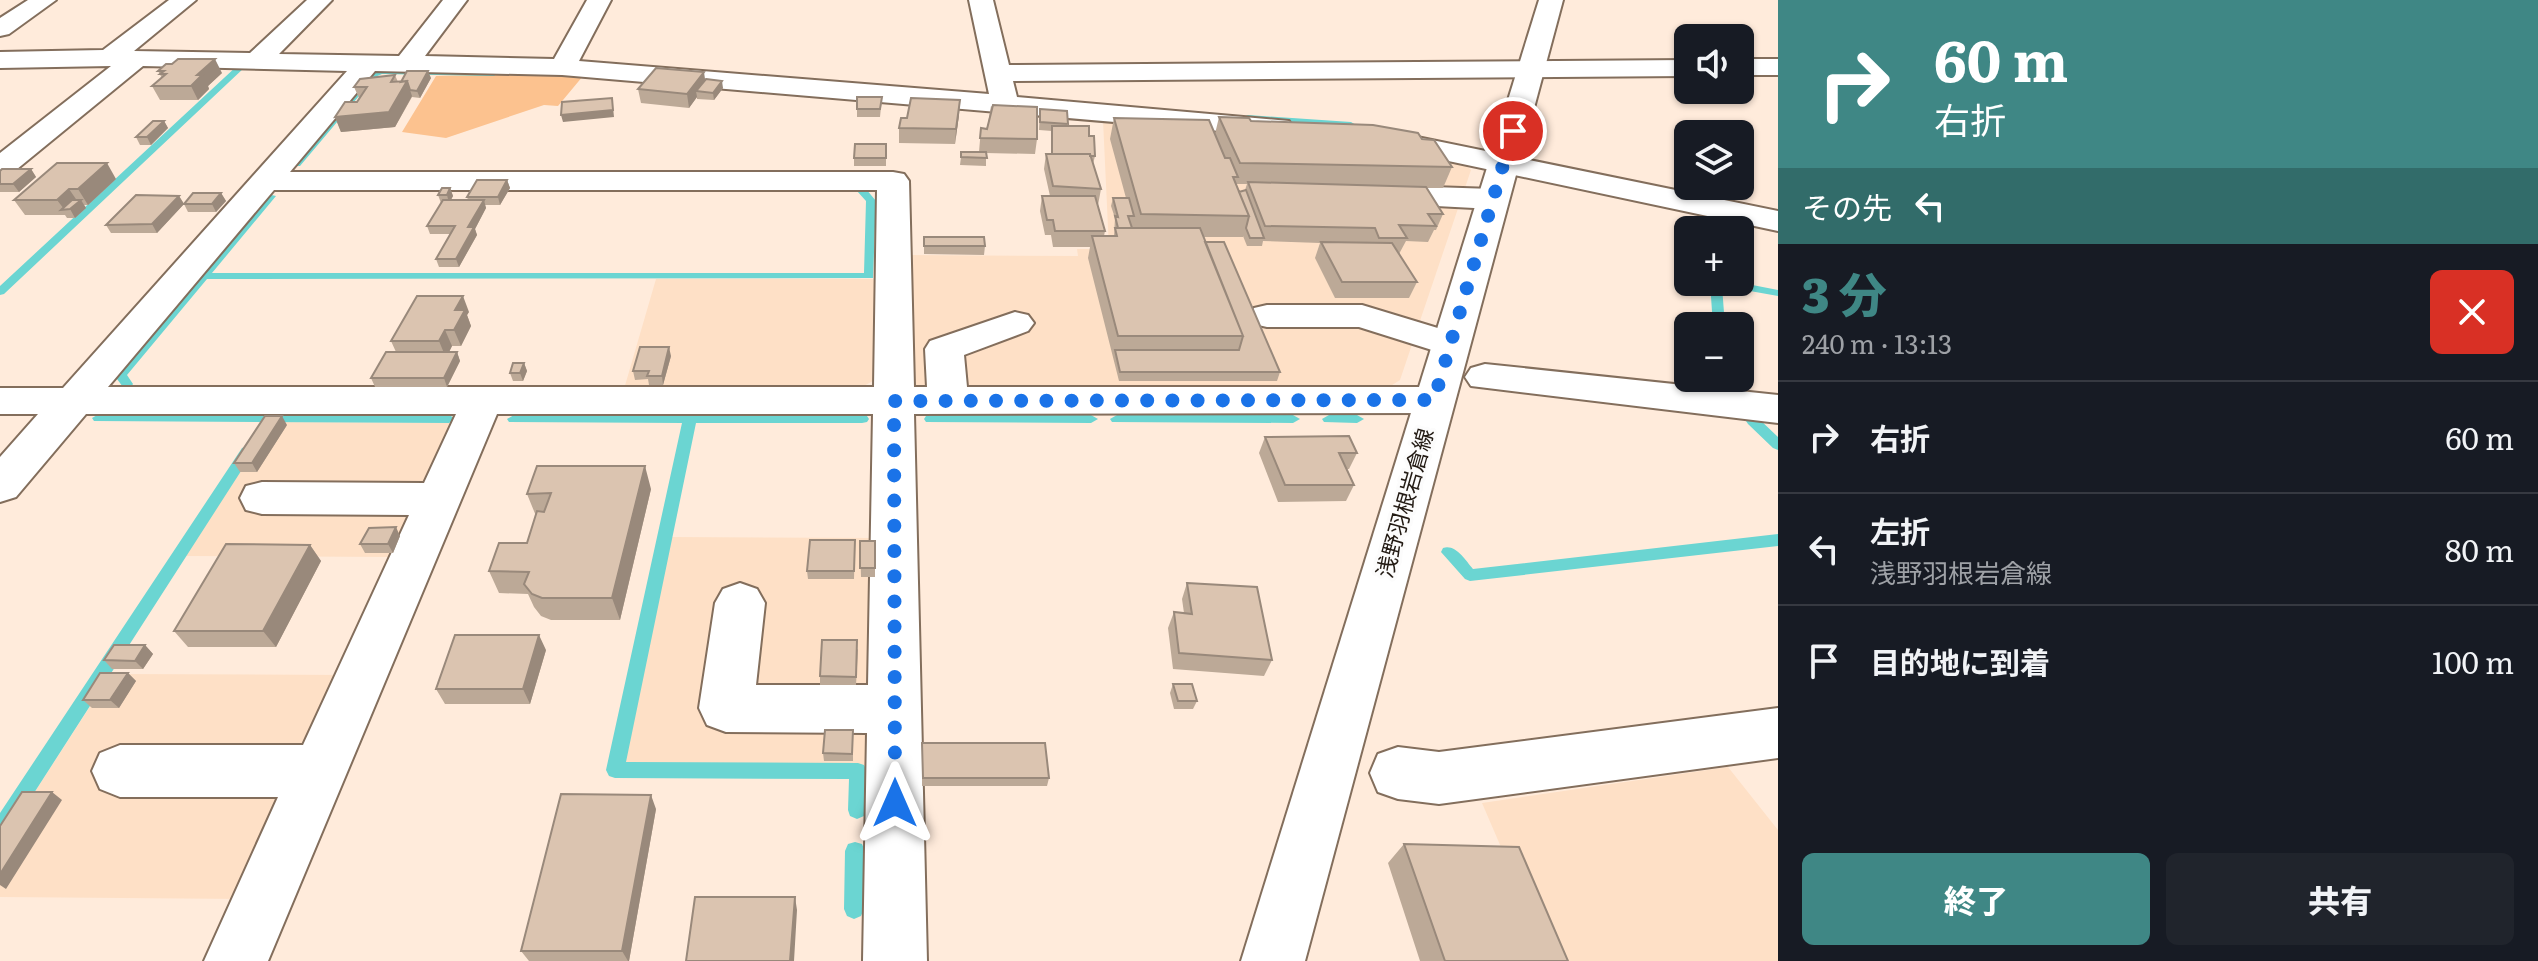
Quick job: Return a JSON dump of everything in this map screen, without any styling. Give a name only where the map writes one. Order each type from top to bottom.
[{"type":"street","points":[[0,29],[44,0]]},
{"type":"street","points":[[0,168],[184,0]]},
{"type":"street","points":[[256,62],[320,0]]},
{"type":"street","points":[[405,65],[455,0]]},
{"type":"street","points":[[562,67],[599,0]]},
{"type":"street","points":[[981,0],[1004,104]]},
{"type":"street","name":"浅野羽根岩倉線","points":[[1273,961],[1551,0]]},
{"type":"street","points":[[0,60],[122,58],[562,67],[1304,129]]},
{"type":"street","points":[[0,486],[367,64]]},
{"type":"street","points":[[1754,67],[1778,67]]},
{"type":"street","points":[[998,73],[1674,68]]},
{"type":"street","points":[[1350,134],[1498,180],[1778,221]]},
{"type":"street","points":[[1335,194],[1498,180]]},
{"type":"street","points":[[265,181],[893,181],[895,961]]},
{"type":"street","points":[[1267,316],[1362,316],[1451,344]]},
{"type":"street","points":[[948,401],[944,349],[1015,323]]},
{"type":"street","points":[[1485,377],[1778,409]]},
{"type":"street","points":[[0,401],[1434,400]]},
{"type":"street","points":[[236,961],[482,402]]},
{"type":"street","points":[[262,498],[439,499]]},
{"type":"street","points":[[740,603],[726,708],[894,709]]},
{"type":"street","points":[[1398,773],[1439,778],[1778,733]]},
{"type":"street","points":[[120,771],[319,771]]},
{"type":"shaded area","points":[[551,73],[583,76],[558,106],[544,105],[446,138],[402,132],[436,76]]},
{"type":"shaded area","points":[[1103,120],[1329,136],[1464,163],[1471,170],[1400,380],[1389,387],[921,390],[908,383],[906,255],[1078,256],[1077,249],[1109,249]]},
{"type":"shaded area","points":[[656,279],[875,279],[873,381],[858,389],[624,389]]},
{"type":"shaded area","points":[[270,422],[455,423],[394,557],[182,556]]},
{"type":"shaded area","points":[[668,537],[876,538],[873,768],[620,767]]},
{"type":"shaded area","points":[[111,674],[346,675],[245,899],[0,897],[0,846]]},
{"type":"shaded area","points":[[1728,767],[1778,830],[1778,961],[1550,961],[1482,803]]},
{"type":"building","points":[[178,59],[215,59],[197,75],[202,75],[191,86],[152,86],[166,74],[158,71]]},
{"type":"building","points":[[656,68],[704,72],[687,94],[638,89]]},
{"type":"building","points":[[407,71],[428,71],[417,91],[410,90],[407,81],[401,82]]},
{"type":"building","points":[[395,75],[391,82],[407,81],[389,112],[335,117],[345,102],[357,102],[367,87],[354,87],[360,79]]},
{"type":"building","points":[[706,79],[722,81],[713,93],[696,91]]},
{"type":"building","points":[[857,97],[882,97],[880,109],[857,109]]},
{"type":"building","points":[[612,98],[613,110],[561,115],[562,102]]},
{"type":"building","points":[[911,98],[960,100],[956,129],[899,128],[901,118],[907,118]]},
{"type":"building","points":[[993,105],[1037,107],[1037,139],[980,138],[981,128],[987,129]]},
{"type":"building","points":[[1040,109],[1067,111],[1068,124],[1040,122]]},
{"type":"building","points":[[1219,117],[1373,125],[1418,133],[1422,139],[1434,140],[1452,167],[1240,163]]},
{"type":"building","points":[[1114,118],[1209,120],[1225,158],[1230,158],[1238,177],[1233,177],[1249,216],[1141,214]]},
{"type":"building","points":[[153,121],[164,121],[147,137],[136,137]]},
{"type":"building","points":[[1052,126],[1089,126],[1089,136],[1094,136],[1095,156],[1052,154]]},
{"type":"building","points":[[855,144],[886,144],[886,158],[854,158]]},
{"type":"building","points":[[961,152],[986,152],[987,158],[961,157]]},
{"type":"building","points":[[1046,154],[1090,154],[1101,189],[1053,186]]},
{"type":"building","points":[[57,163],[107,163],[78,189],[69,189],[57,200],[14,200]]},
{"type":"building","points":[[2,169],[31,169],[13,184],[0,184]]},
{"type":"building","points":[[477,180],[507,180],[498,197],[467,197]]},
{"type":"building","points":[[1248,182],[1426,187],[1443,214],[1428,214],[1436,226],[1399,225],[1407,238],[1379,238],[1375,228],[1265,226]]},
{"type":"building","points":[[442,188],[450,188],[447,195],[438,195]]},
{"type":"building","points":[[1246,190],[1264,238],[1250,238],[1246,228],[1249,216],[1239,192]]},
{"type":"building","points":[[193,193],[221,193],[212,204],[184,204]]},
{"type":"building","points":[[136,195],[179,196],[152,224],[106,225]]},
{"type":"building","points":[[1042,196],[1095,196],[1105,231],[1055,231],[1053,220],[1047,220]]},
{"type":"building","points":[[1113,198],[1129,198],[1134,216],[1128,216],[1132,228],[1118,228]]},
{"type":"building","points":[[72,200],[81,200],[70,209],[61,210]]},
{"type":"building","points":[[443,200],[484,200],[468,227],[474,227],[456,259],[436,259],[455,226],[427,226]]},
{"type":"building","points":[[1115,228],[1200,228],[1243,336],[1118,336],[1092,236],[1117,236]]},
{"type":"building","points":[[924,237],[984,237],[985,246],[924,246]]},
{"type":"building","points":[[1205,242],[1224,242],[1280,372],[1120,372],[1115,350],[1239,350],[1243,336]]},
{"type":"building","points":[[1321,242],[1392,243],[1417,282],[1342,282]]},
{"type":"building","points":[[417,296],[463,296],[455,310],[465,310],[454,330],[445,330],[439,341],[391,341]]},
{"type":"building","points":[[640,347],[669,347],[662,376],[647,376],[649,371],[633,371]]},
{"type":"building","points":[[386,352],[457,352],[444,378],[371,378]]},
{"type":"building","points":[[513,363],[524,363],[520,373],[510,373]]},
{"type":"building","points":[[265,416],[282,416],[252,463],[234,463]]},
{"type":"building","points":[[1349,436],[1357,453],[1339,453],[1354,485],[1285,485],[1265,437]]},
{"type":"building","points":[[537,466],[645,466],[612,598],[542,598],[532,594],[524,584],[529,572],[489,571],[499,543],[527,543],[537,511],[544,512],[551,493],[527,494]]},
{"type":"building","points":[[396,527],[388,544],[360,544],[369,528]]},
{"type":"building","points":[[810,540],[855,540],[854,571],[807,571]]},
{"type":"building","points":[[860,541],[875,541],[875,568],[860,568]]},
{"type":"building","points":[[226,544],[310,545],[263,631],[174,631]]},
{"type":"building","points":[[1187,583],[1257,587],[1272,660],[1179,653],[1174,612],[1192,614]]},
{"type":"building","points":[[455,635],[539,635],[523,689],[436,689]]},
{"type":"building","points":[[822,640],[857,640],[856,677],[820,676]]},
{"type":"building","points":[[114,645],[145,645],[135,661],[104,660]]},
{"type":"building","points":[[100,673],[128,673],[110,700],[83,700]]},
{"type":"building","points":[[1173,684],[1192,684],[1197,701],[1178,701]]},
{"type":"building","points":[[825,730],[853,730],[852,754],[823,753]]},
{"type":"building","points":[[922,743],[1045,743],[1049,778],[923,778]]},
{"type":"building","points":[[22,792],[52,792],[0,874],[0,826]]},
{"type":"building","points":[[561,794],[651,795],[622,951],[521,951]]},
{"type":"building","points":[[1404,844],[1519,847],[1568,961],[1445,961]]},
{"type":"building","points":[[695,897],[795,897],[790,961],[686,961]]},
{"type":"waterway","points":[[0,292],[241,67]]},
{"type":"waterway","points":[[297,164],[372,75],[381,71],[494,73]]},
{"type":"waterway","points":[[1248,118],[1351,125]]},
{"type":"waterway","points":[[204,276],[869,276],[871,201],[862,191]]},
{"type":"waterway","points":[[204,276],[271,196]]},
{"type":"waterway","points":[[127,384],[120,375],[204,276]]},
{"type":"waterway","points":[[1754,289],[1778,293]]},
{"type":"waterway","points":[[1717,296],[1718,312]]},
{"type":"waterway","points":[[99,418],[449,419]]},
{"type":"waterway","points":[[514,419],[690,419]]},
{"type":"waterway","points":[[690,419],[862,419]]},
{"type":"waterway","points":[[690,419],[615,770],[858,771],[857,810]]},
{"type":"waterway","points":[[931,419],[1091,419]]},
{"type":"waterway","points":[[1117,419],[1293,419]]},
{"type":"waterway","points":[[1329,419],[1357,419]]},
{"type":"waterway","points":[[1753,421],[1778,445]]},
{"type":"waterway","points":[[0,829],[247,451]]},
{"type":"waterway","points":[[1448,552],[1470,575],[1778,540]]},
{"type":"waterway","points":[[854,909],[855,851]]},
{"type":"route","points":[[895,803],[894,401],[1434,400],[1513,131]]}]
